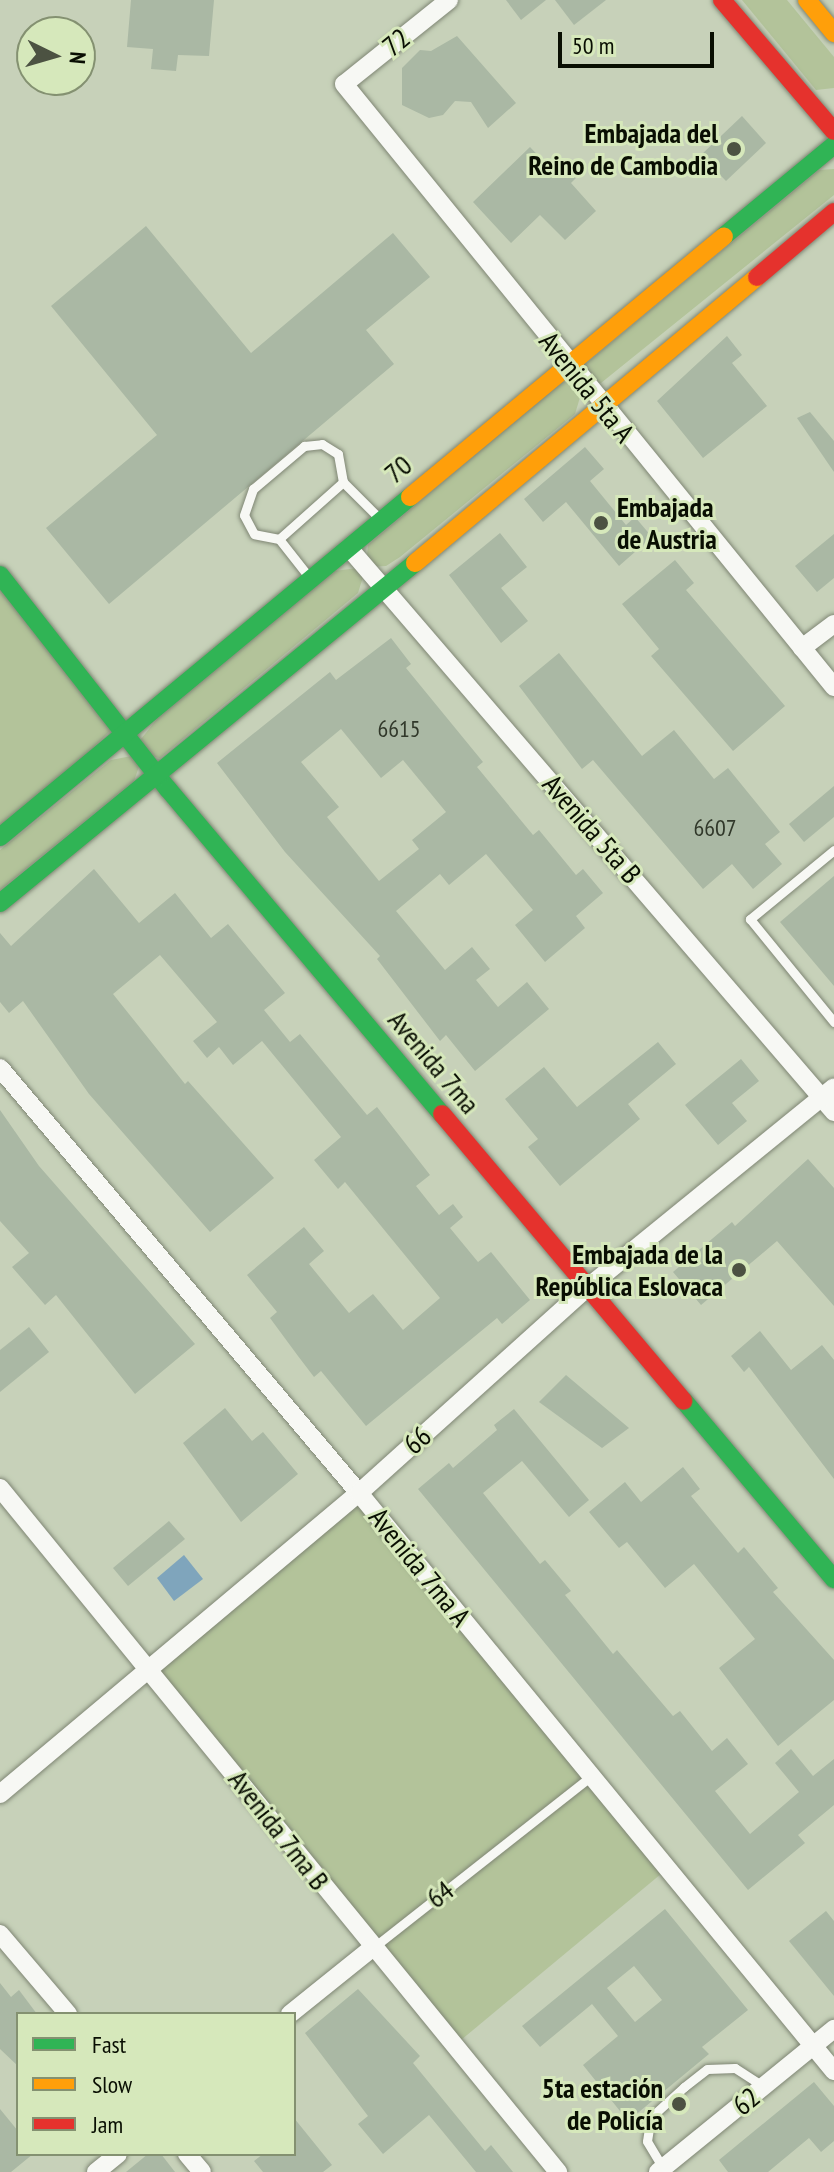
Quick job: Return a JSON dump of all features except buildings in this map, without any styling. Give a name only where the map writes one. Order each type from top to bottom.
[{"type":"main road","points":[[722,0],[834,131]]},
{"type":"main road","points":[[807,0],[834,33]]},
{"type":"main road","name":"70","points":[[0,837],[128,734],[567,363],[834,145]]},
{"type":"main road","points":[[0,903],[160,777],[382,585],[834,212]]},
{"type":"main road","name":"Avenida 7ma","points":[[0,575],[160,777],[834,1579]]},
{"type":"street","name":"72","points":[[344,84],[449,0]]},
{"type":"street","name":"Avenida 5ta A","points":[[344,84],[600,404],[834,687]]},
{"type":"street","name":"Avenida 5ta B","points":[[349,548],[830,1099]]},
{"type":"street","points":[[802,648],[834,624]]},
{"type":"street","name":"Avenida 7ma A","points":[[0,1068],[6,1088],[359,1493],[834,2071]]},
{"type":"street","name":"66","points":[[0,1794],[359,1493],[587,1288],[830,1099]]},
{"type":"street","name":"Avenida 7ma B","points":[[0,1488],[149,1667],[372,1948],[558,2172]]},
{"type":"street","points":[[0,1934],[66,2012]]},
{"type":"street","name":"64","points":[[292,2012],[372,1948]]},
{"type":"street","name":"62","points":[[661,2170],[834,2029]]},
{"type":"street","points":[[96,2172],[116,2156]]},
{"type":"street","points":[[189,2156],[202,2172]]},
{"type":"lane","points":[[343,482],[279,539],[260,538],[247,525],[244,506],[253,489],[313,444],[338,454],[343,482],[381,520]]},
{"type":"lane","points":[[279,539],[311,579]]},
{"type":"lane","points":[[834,850],[750,919],[834,1022]]},
{"type":"lane","name":"64","points":[[372,1948],[591,1776]]},
{"type":"lane","points":[[661,2170],[647,2141],[651,2117],[684,2087],[707,2069],[735,2068],[764,2087]]},
{"type":"green space","points":[[742,0],[787,0],[834,57],[834,88],[816,90]]},
{"type":"green space","points":[[834,169],[834,195],[601,383],[584,384],[575,414],[400,557],[386,566],[366,567],[368,545],[561,382],[584,383],[582,367],[819,170]]},
{"type":"green space","points":[[366,567],[358,593],[160,758],[143,755],[134,781],[0,890],[0,850],[111,760],[142,754],[141,739],[157,719],[334,571]]},
{"type":"green space","points":[[0,575],[119,722],[0,841]]},
{"type":"green space","points":[[359,1493],[667,1869],[455,2045],[149,1667]]},
{"type":"water","points":[[184,1555],[203,1579],[174,1601],[157,1578]]},
{"type":"traffic: fast","points":[[724,236],[834,145]]},
{"type":"traffic: fast","points":[[0,837],[410,497]]},
{"type":"traffic: fast","points":[[0,903],[415,563]]},
{"type":"traffic: fast","points":[[0,575],[168,789],[442,1114]]},
{"type":"traffic: fast","points":[[684,1401],[834,1579]]},
{"type":"traffic: slow","points":[[807,0],[834,33]]},
{"type":"traffic: slow","points":[[410,497],[724,236]]},
{"type":"traffic: slow","points":[[415,563],[757,277]]},
{"type":"traffic: jam","points":[[722,0],[834,131]]},
{"type":"traffic: jam","points":[[757,277],[834,212]]},
{"type":"traffic: jam","points":[[442,1114],[684,1401]]},
{"type":"place","name":"Embajada del Reino de Cambodia","points":[[734,149]]},
{"type":"place","name":"Embajada de Austria","points":[[601,523]]},
{"type":"place","name":"Embajada de la República Eslovaca","points":[[739,1270]]},
{"type":"place","name":"5ta estación de Policía","points":[[679,2104]]}]
